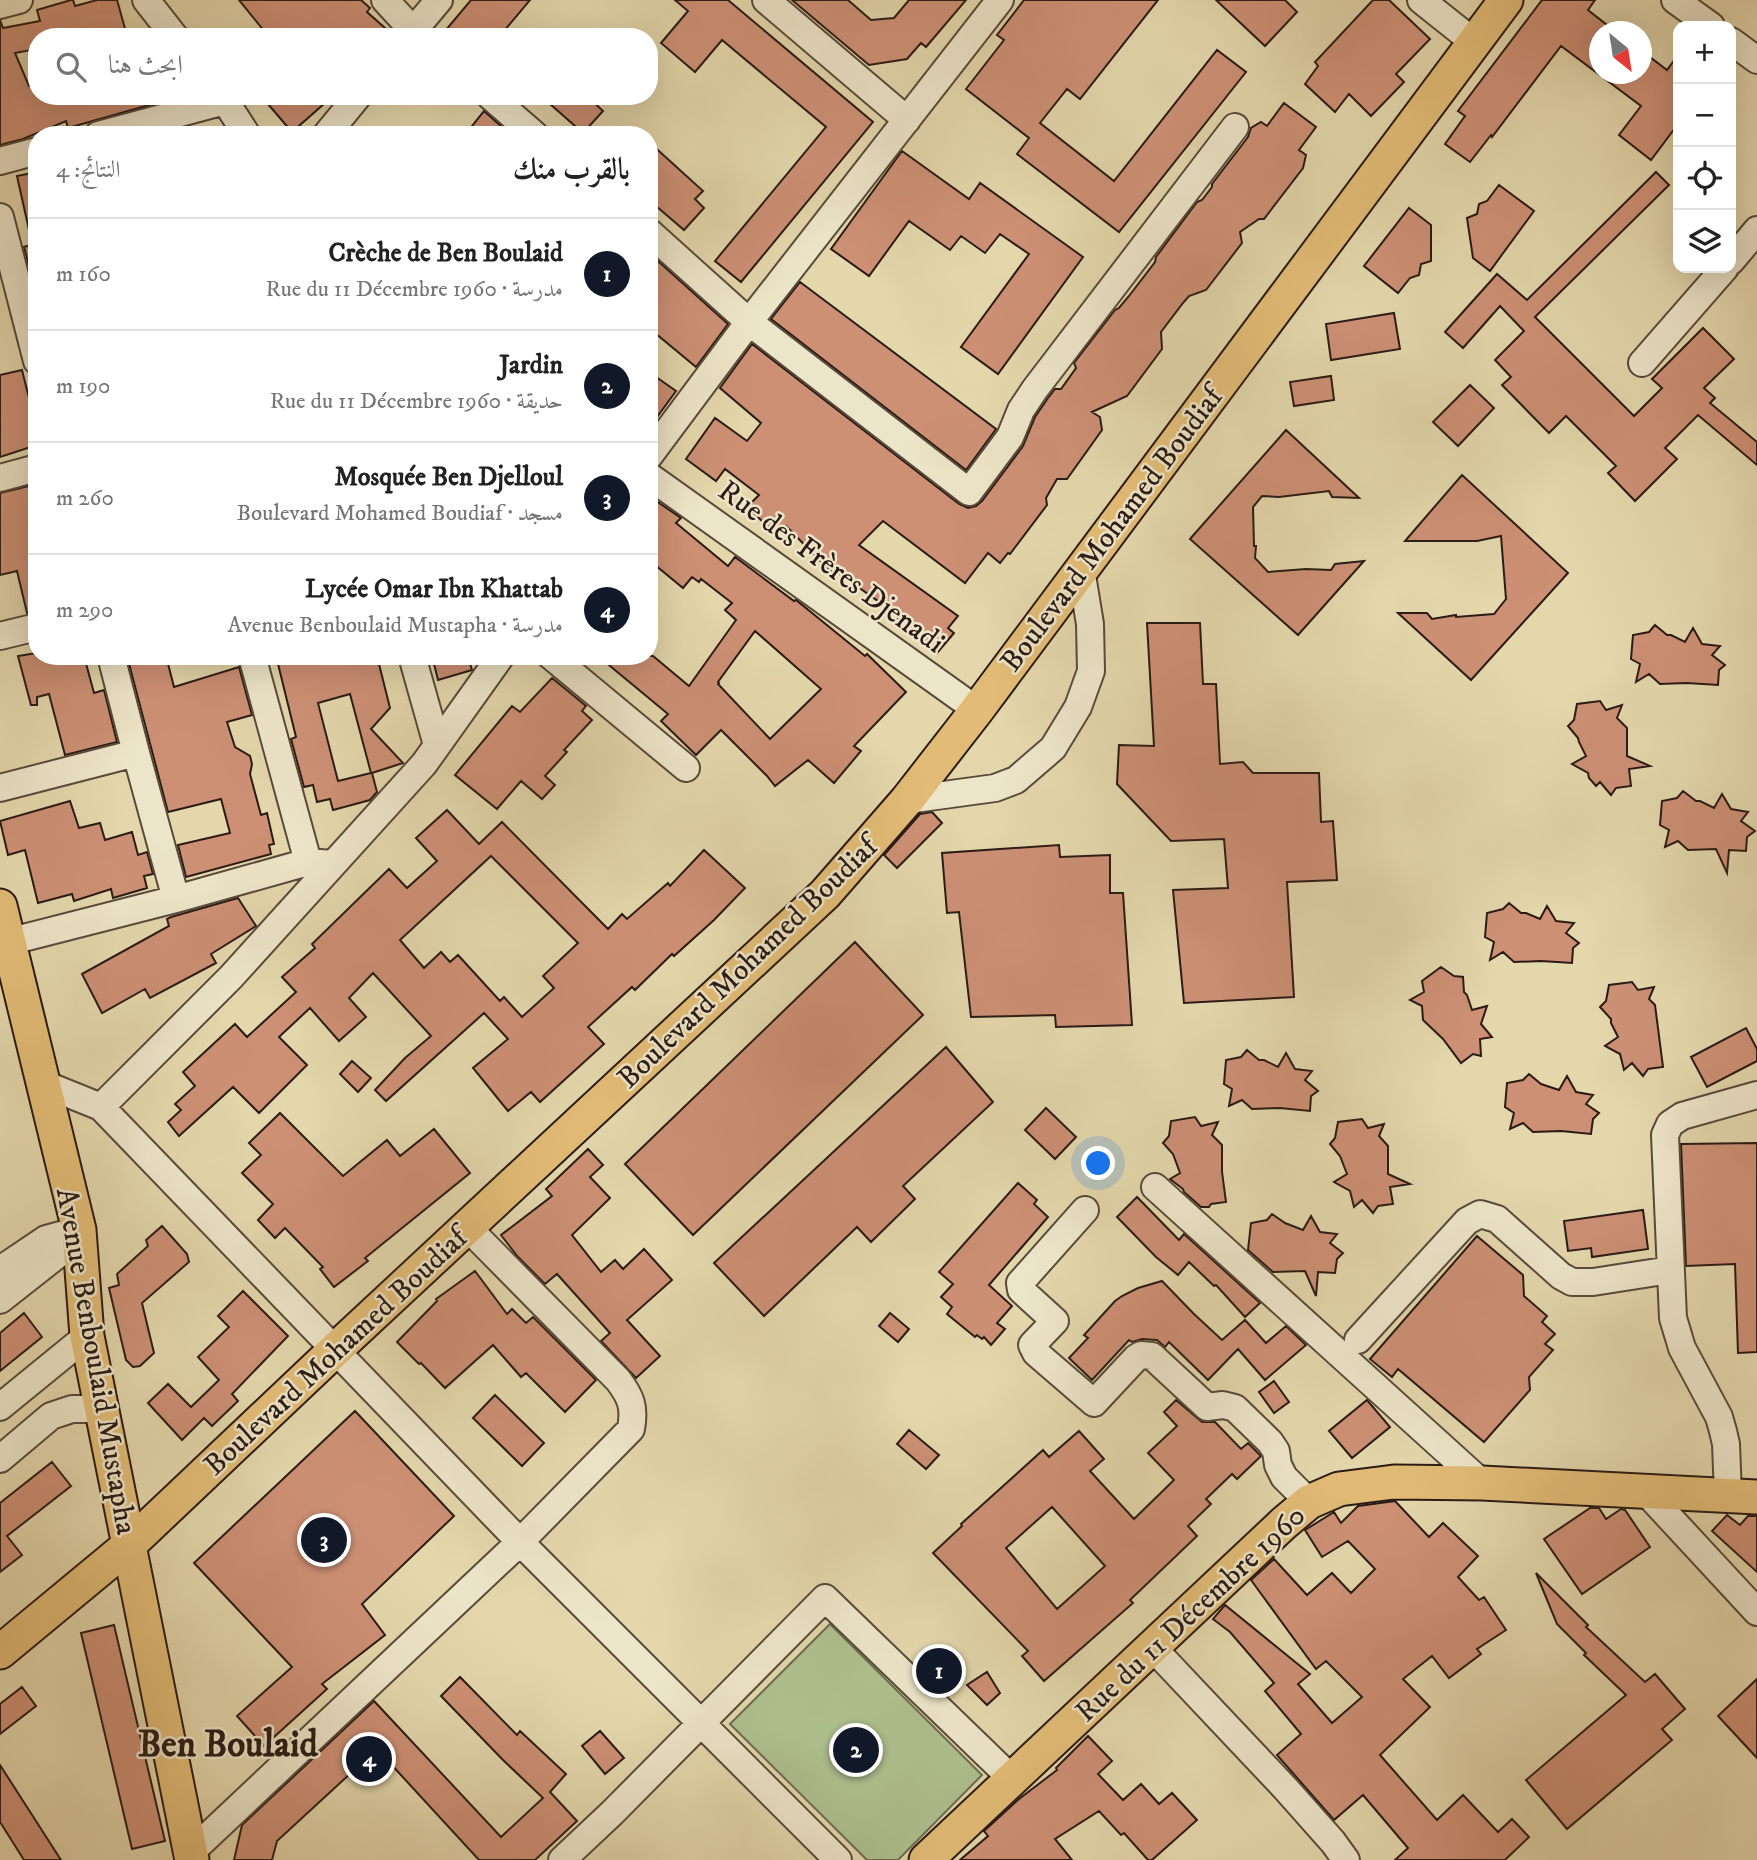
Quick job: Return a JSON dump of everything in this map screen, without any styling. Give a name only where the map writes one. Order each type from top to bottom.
[{"type":"main road","name":"Boulevard Mohamed Boudiaf","points":[[0,1652],[128,1546],[825,894],[907,800],[976,710],[1506,0]]},
{"type":"main road","name":"Avenue Benboulaid Mustapha","points":[[0,906],[4,944],[44,1084],[79,1230],[87,1336],[191,1857]]},
{"type":"main road","name":"Rue du 11 Décembre 1960","points":[[926,1860],[1308,1502],[1339,1489],[1394,1482],[1482,1483],[1742,1496]]},
{"type":"street","points":[[0,5],[19,0]]},
{"type":"street","points":[[146,0],[168,28]]},
{"type":"street","points":[[385,0],[407,28]]},
{"type":"street","points":[[418,28],[439,0]]},
{"type":"street","points":[[766,0],[907,120]]},
{"type":"street","points":[[658,444],[749,322],[1000,0]]},
{"type":"street","points":[[1421,0],[1475,43]]},
{"type":"street","points":[[1675,0],[1704,21]]},
{"type":"street","points":[[1736,45],[1757,60]]},
{"type":"street","points":[[133,126],[200,105]]},
{"type":"street","points":[[228,105],[241,126]]},
{"type":"street","points":[[333,126],[351,105]]},
{"type":"street","points":[[501,105],[525,126]]},
{"type":"street","points":[[658,240],[749,322],[969,492],[1010,437],[1021,410],[1035,389],[1235,127]]},
{"type":"street","points":[[0,161],[28,153]]},
{"type":"street","points":[[0,217],[28,326]]},
{"type":"street","points":[[1736,255],[1757,230]]},
{"type":"street","points":[[1642,363],[1721,273]]},
{"type":"street","points":[[0,478],[28,470]]},
{"type":"street","name":"Rue des Frères Djenadi","points":[[658,482],[976,710]]},
{"type":"street","points":[[907,800],[995,788],[1016,780],[1053,748],[1078,707],[1091,671],[1090,624],[1081,569]]},
{"type":"street","points":[[0,636],[28,629]]},
{"type":"street","points":[[113,665],[176,899]]},
{"type":"street","points":[[255,665],[320,863]]},
{"type":"street","points":[[414,665],[437,746]]},
{"type":"street","points":[[100,1107],[231,977],[320,863],[424,764],[495,665]]},
{"type":"street","points":[[562,665],[685,768]]},
{"type":"street","points":[[0,788],[136,752]]},
{"type":"street","points":[[4,944],[320,863]]},
{"type":"street","points":[[44,1084],[100,1107],[520,1542],[838,1860]]},
{"type":"street","points":[[1742,1496],[1719,1417],[1682,1349],[1673,1318],[1665,1135],[1670,1124],[1682,1115],[1757,1095]]},
{"type":"street","points":[[1155,1187],[1482,1483]]},
{"type":"street","points":[[1085,1210],[1020,1283],[1021,1290],[1055,1321],[1032,1345],[1036,1353],[1094,1403],[1136,1359],[1141,1355],[1152,1356],[1207,1407],[1223,1405],[1235,1408],[1270,1442],[1276,1451],[1278,1465],[1284,1477],[1308,1502]]},
{"type":"street","points":[[1358,1340],[1467,1221],[1480,1214],[1497,1219],[1561,1276],[1572,1282],[1593,1282],[1670,1270]]},
{"type":"street","points":[[191,1857],[520,1542],[631,1429],[634,1415],[629,1395],[618,1380],[467,1227]]},
{"type":"street","points":[[0,1270],[46,1239],[79,1230]]},
{"type":"street","points":[[0,1300],[61,1252],[79,1230]]},
{"type":"street","points":[[0,1406],[87,1336]]},
{"type":"street","points":[[0,1459],[51,1416],[72,1409],[102,1409]]},
{"type":"street","points":[[1645,1491],[1757,1612]]},
{"type":"street","points":[[562,1860],[825,1598],[1011,1779]]},
{"type":"street","points":[[1153,1647],[1286,1789],[1346,1860]]},
{"type":"green space","points":[[830,1624],[982,1775],[898,1860],[867,1860],[730,1724]]},
{"type":"building","points":[[71,0],[75,6],[97,0],[117,0],[125,28],[28,28],[28,51],[15,53],[28,84],[28,105],[149,105],[75,126],[67,126],[66,121],[54,126],[28,126],[28,137],[0,145],[0,20],[3,28],[40,21],[37,10]]},
{"type":"building","points":[[239,0],[361,0],[370,8],[367,12],[385,28],[262,28]]},
{"type":"building","points":[[471,0],[530,0],[507,28],[448,28]]},
{"type":"building","points":[[675,0],[728,0],[873,122],[741,282],[715,261],[826,127],[722,40],[695,72],[661,43],[688,11]]},
{"type":"building","points":[[792,0],[848,0],[871,20],[894,18],[909,0],[966,0],[926,47],[921,43],[907,59],[869,65]]},
{"type":"building","points":[[1024,0],[1158,0],[1080,99],[1067,89],[1040,123],[1114,181],[1217,50],[1246,72],[1119,232],[1017,154],[1029,138],[966,89],[1004,40],[997,35]]},
{"type":"building","points":[[1216,0],[1285,0],[1297,12],[1265,46]]},
{"type":"building","points":[[1373,0],[1389,0],[1430,39],[1396,74],[1404,82],[1371,116],[1349,94],[1335,112],[1305,84],[1318,66],[1315,62]]},
{"type":"building","points":[[1542,0],[1595,0],[1588,10],[1602,21],[1589,21],[1589,67],[1561,46],[1470,162],[1445,144],[1465,116],[1458,111]]},
{"type":"building","points":[[1652,59],[1667,70],[1673,62],[1673,131],[1651,160],[1619,135],[1641,106],[1612,84],[1652,84]]},
{"type":"building","points":[[1284,103],[1316,127],[1299,150],[1306,155],[1303,168],[1264,219],[1259,219],[1240,232],[1242,243],[1206,290],[1189,296],[1183,303],[1161,332],[1162,349],[1127,396],[1092,412],[1100,417],[1102,430],[1067,479],[1057,479],[1046,498],[1047,505],[1010,554],[1000,563],[988,553],[965,583],[883,521],[859,545],[958,616],[948,628],[954,633],[937,653],[896,620],[899,616],[834,570],[831,572],[786,526],[777,535],[747,507],[759,495],[725,469],[716,481],[686,459],[715,418],[747,441],[761,423],[720,388],[752,344],[959,504],[968,508],[976,506],[1023,446],[1035,417],[1048,398],[1055,389],[1061,389],[1076,368],[1074,363],[1155,262],[1197,202],[1202,200],[1212,187],[1248,137],[1251,128],[1261,122],[1267,126]]},
{"type":"building","points":[[269,105],[323,105],[299,126],[287,126]]},
{"type":"building","points":[[551,105],[597,105],[603,111],[589,126],[575,126]]},
{"type":"building","points":[[484,111],[501,126],[472,126]]},
{"type":"building","points":[[658,150],[703,191],[695,199],[704,208],[684,230],[658,208]]},
{"type":"building","points":[[902,151],[969,199],[980,183],[1083,257],[998,374],[961,347],[1029,254],[1000,234],[985,253],[961,236],[950,250],[909,221],[869,276],[831,249]]},
{"type":"building","points":[[1656,172],[1669,185],[1535,317],[1634,416],[1662,388],[1652,379],[1703,328],[1734,359],[1704,388],[1715,398],[1710,403],[1757,442],[1757,465],[1698,415],[1665,448],[1677,459],[1635,501],[1608,473],[1616,466],[1566,416],[1549,433],[1502,385],[1511,377],[1495,360],[1524,331],[1500,306],[1463,348],[1445,332],[1497,274],[1527,300]]},
{"type":"building","points":[[28,174],[28,226],[17,176]]},
{"type":"building","points":[[1499,185],[1534,211],[1490,271],[1473,258],[1467,218],[1477,214],[1479,204],[1487,201]]},
{"type":"building","points":[[1409,208],[1431,225],[1431,261],[1421,264],[1419,275],[1410,278],[1398,293],[1364,266]]},
{"type":"building","points":[[28,246],[28,263],[24,247]]},
{"type":"building","points":[[658,261],[728,324],[696,367],[658,335]]},
{"type":"building","points":[[800,282],[996,429],[966,470],[771,319]]},
{"type":"building","points":[[1394,313],[1400,349],[1331,360],[1326,324]]},
{"type":"building","points":[[22,370],[28,394],[28,448],[0,457],[0,375]]},
{"type":"building","points":[[1331,376],[1334,400],[1294,406],[1290,382]]},
{"type":"building","points":[[658,378],[676,391],[658,416]]},
{"type":"building","points":[[1470,385],[1494,408],[1458,446],[1433,422]]},
{"type":"building","points":[[1286,430],[1359,498],[1332,497],[1329,491],[1279,497],[1262,496],[1253,507],[1255,558],[1268,572],[1331,570],[1335,564],[1364,561],[1298,635],[1190,539]]},
{"type":"building","points":[[1462,475],[1568,573],[1471,680],[1398,613],[1427,613],[1432,619],[1494,614],[1506,599],[1501,536],[1477,541],[1405,541]]},
{"type":"building","points":[[28,486],[28,613],[17,571],[0,575],[0,493]]},
{"type":"building","points":[[658,502],[681,518],[676,523],[728,566],[735,557],[796,600],[865,656],[867,654],[906,692],[854,746],[861,751],[834,783],[808,760],[775,786],[721,730],[696,755],[661,721],[668,714],[609,665],[658,665],[658,660],[689,686],[736,620],[725,610],[732,603],[701,579],[699,582],[692,577],[683,588],[658,567]],"holes":[[[755,631],[821,689],[770,739],[718,684]]]},
{"type":"building","points":[[1147,623],[1200,623],[1203,684],[1216,684],[1220,764],[1243,762],[1253,773],[1319,773],[1321,822],[1333,821],[1337,880],[1287,882],[1294,997],[1184,1003],[1173,890],[1228,888],[1224,839],[1171,841],[1117,784],[1119,745],[1154,746]]},
{"type":"building","points":[[1655,625],[1667,635],[1685,642],[1693,628],[1702,644],[1720,646],[1712,655],[1725,665],[1719,670],[1718,685],[1660,684],[1649,674],[1636,682],[1640,664],[1631,659],[1633,635],[1649,632]]},
{"type":"building","points":[[28,654],[28,665],[86,665],[94,693],[104,690],[117,742],[65,755],[49,694],[37,697],[37,705],[31,705],[18,656]]},
{"type":"building","points":[[129,665],[168,665],[174,687],[239,667],[252,715],[227,722],[235,747],[250,756],[250,774],[261,815],[267,813],[274,844],[269,845],[271,854],[186,877],[178,845],[230,833],[221,799],[168,812]]},
{"type":"building","points":[[278,665],[379,665],[390,708],[371,729],[403,763],[372,773],[377,792],[370,800],[333,810],[330,799],[317,802],[313,785],[304,787],[291,739],[296,737]],"holes":[[[350,694],[371,773],[338,781],[318,703]]]},
{"type":"building","points":[[434,665],[471,665],[472,670],[438,680]]},
{"type":"building","points":[[552,678],[586,706],[582,711],[592,720],[564,750],[567,752],[545,776],[555,785],[542,799],[521,781],[497,809],[455,775],[512,706],[520,712]]},
{"type":"building","points":[[1600,701],[1606,710],[1622,705],[1617,718],[1627,728],[1627,756],[1650,766],[1629,769],[1631,786],[1616,788],[1611,795],[1600,782],[1596,786],[1588,773],[1572,764],[1586,756],[1578,738],[1568,726],[1574,720],[1577,704]]},
{"type":"building","points":[[1683,791],[1696,801],[1714,808],[1722,794],[1731,809],[1748,812],[1741,821],[1755,831],[1747,837],[1746,851],[1729,850],[1727,873],[1716,849],[1688,850],[1678,841],[1665,847],[1669,830],[1660,825],[1662,801],[1677,798]]},
{"type":"building","points":[[70,801],[79,828],[100,823],[105,840],[132,832],[138,855],[147,852],[153,874],[144,876],[147,888],[113,898],[111,889],[74,901],[72,894],[38,903],[25,850],[8,855],[0,821]]},
{"type":"building","points":[[447,810],[479,844],[502,822],[608,929],[622,914],[627,919],[668,883],[670,886],[704,850],[745,888],[674,956],[672,954],[635,990],[632,987],[588,1027],[604,1044],[540,1102],[531,1092],[508,1111],[473,1068],[508,1039],[484,1013],[386,1101],[375,1090],[405,1058],[431,1036],[373,973],[349,998],[366,1017],[339,1041],[310,1008],[279,1037],[307,1065],[259,1113],[233,1087],[179,1136],[168,1122],[181,1110],[175,1104],[195,1086],[183,1072],[235,1024],[247,1037],[296,992],[282,977],[315,948],[312,944],[389,869],[407,888],[437,861],[416,838]],"holes":[[[491,856],[578,943],[543,976],[554,988],[522,1017],[504,997],[500,1001],[458,955],[450,962],[441,952],[424,968],[400,940]]]},
{"type":"building","points":[[932,812],[942,823],[897,868],[884,855],[920,814]]},
{"type":"building","points":[[1059,845],[1060,857],[1110,855],[1110,893],[1123,893],[1132,1025],[1056,1027],[1055,1015],[971,1017],[959,912],[947,913],[942,853]]},
{"type":"building","points":[[238,898],[256,926],[211,954],[216,963],[150,998],[145,989],[102,1013],[82,974],[169,926],[167,919],[171,917]]},
{"type":"building","points":[[1509,903],[1521,913],[1540,919],[1547,906],[1556,921],[1574,923],[1566,933],[1579,943],[1573,948],[1572,963],[1514,962],[1503,952],[1490,960],[1494,942],[1485,937],[1487,913],[1503,909]]},
{"type":"building","points":[[855,942],[923,1015],[693,1235],[625,1164]]},
{"type":"building","points":[[1441,967],[1454,976],[1463,977],[1464,992],[1472,1010],[1487,1006],[1481,1024],[1492,1037],[1480,1039],[1481,1056],[1473,1054],[1461,1063],[1443,1039],[1423,1020],[1422,1006],[1410,1000],[1424,992],[1422,981]]},
{"type":"building","points":[[1632,982],[1638,990],[1654,987],[1649,999],[1655,1005],[1663,1067],[1648,1069],[1643,1076],[1632,1063],[1624,1070],[1620,1054],[1605,1046],[1618,1037],[1611,1019],[1600,1007],[1606,1001],[1609,985]]},
{"type":"building","points":[[1746,1028],[1757,1049],[1757,1061],[1707,1087],[1691,1057]]},
{"type":"building","points":[[946,1047],[993,1102],[903,1186],[915,1199],[871,1242],[857,1227],[764,1316],[714,1263]]},
{"type":"building","points":[[1247,1050],[1259,1060],[1278,1067],[1286,1053],[1295,1069],[1312,1071],[1305,1080],[1318,1091],[1311,1096],[1310,1111],[1252,1109],[1242,1100],[1229,1106],[1232,1089],[1224,1084],[1226,1060],[1241,1057]]},
{"type":"building","points":[[352,1061],[371,1078],[358,1092],[340,1074]]},
{"type":"building","points":[[1529,1074],[1541,1084],[1559,1090],[1567,1076],[1576,1092],[1593,1095],[1586,1104],[1599,1113],[1593,1119],[1591,1134],[1533,1132],[1523,1123],[1510,1129],[1514,1113],[1505,1107],[1507,1083],[1523,1080]]},
{"type":"building","points":[[1046,1108],[1076,1137],[1055,1159],[1025,1130]]},
{"type":"building","points":[[280,1113],[343,1176],[387,1140],[400,1156],[434,1129],[470,1173],[365,1258],[368,1261],[334,1287],[320,1269],[323,1267],[285,1228],[275,1238],[258,1220],[273,1204],[242,1173],[261,1155],[249,1143]]},
{"type":"building","points":[[1195,1117],[1201,1126],[1218,1122],[1212,1135],[1222,1145],[1226,1202],[1211,1204],[1209,1207],[1201,1207],[1170,1179],[1180,1173],[1173,1154],[1163,1143],[1169,1136],[1171,1121]]},
{"type":"building","points":[[1362,1119],[1368,1128],[1384,1124],[1379,1136],[1388,1146],[1388,1174],[1410,1184],[1390,1187],[1393,1204],[1378,1206],[1373,1213],[1362,1200],[1354,1207],[1350,1191],[1334,1182],[1347,1174],[1340,1156],[1330,1144],[1335,1138],[1338,1122]]},
{"type":"building","points":[[1757,1143],[1757,1352],[1738,1353],[1735,1264],[1686,1266],[1681,1144]]},
{"type":"building","points":[[588,1149],[603,1165],[590,1177],[610,1198],[572,1235],[601,1272],[615,1260],[623,1269],[644,1249],[672,1280],[627,1320],[660,1356],[636,1378],[601,1341],[610,1333],[557,1274],[545,1284],[501,1235],[552,1196],[546,1189]]},
{"type":"building","points":[[1018,1183],[1037,1200],[1034,1204],[1048,1217],[989,1285],[1012,1306],[997,1323],[1005,1329],[991,1345],[984,1337],[975,1337],[947,1314],[952,1307],[941,1297],[953,1284],[939,1272]]},
{"type":"building","points":[[1137,1197],[1179,1240],[1184,1234],[1260,1303],[1245,1317],[1216,1285],[1189,1262],[1178,1275],[1156,1257],[1117,1217]]},
{"type":"building","points":[[1643,1210],[1648,1249],[1592,1257],[1591,1248],[1568,1251],[1564,1221]]},
{"type":"building","points":[[1272,1214],[1303,1230],[1311,1216],[1320,1232],[1337,1234],[1330,1243],[1343,1253],[1337,1259],[1335,1273],[1318,1272],[1316,1296],[1305,1271],[1273,1272],[1248,1250],[1251,1223],[1267,1220]]},
{"type":"building","points":[[162,1226],[187,1254],[189,1262],[142,1303],[154,1353],[140,1366],[133,1367],[126,1360],[109,1288],[119,1285],[117,1274],[148,1246],[146,1240]]},
{"type":"building","points":[[1477,1236],[1523,1275],[1524,1296],[1547,1316],[1542,1322],[1555,1334],[1545,1344],[1553,1350],[1529,1377],[1530,1390],[1484,1442],[1398,1369],[1392,1377],[1370,1359]]},
{"type":"building","points":[[475,1271],[507,1314],[512,1309],[526,1323],[533,1317],[596,1380],[565,1412],[526,1373],[521,1377],[493,1345],[445,1388],[397,1342],[436,1299]]},
{"type":"building","points":[[1162,1281],[1222,1340],[1245,1320],[1266,1343],[1286,1326],[1306,1345],[1265,1380],[1238,1349],[1208,1380],[1169,1342],[1165,1347],[1157,1340],[1129,1340],[1092,1380],[1069,1358],[1088,1338],[1084,1335],[1122,1296]]},
{"type":"building","points":[[243,1291],[288,1336],[232,1394],[238,1401],[212,1426],[204,1418],[182,1440],[148,1403],[168,1384],[191,1407],[219,1380],[198,1357],[229,1327],[218,1316]]},
{"type":"building","points":[[24,1313],[42,1337],[0,1371],[0,1333]]},
{"type":"building","points":[[890,1313],[909,1329],[898,1342],[879,1326]]},
{"type":"building","points":[[1274,1381],[1289,1402],[1274,1413],[1259,1392]]},
{"type":"building","points":[[495,1395],[544,1443],[522,1466],[473,1418]]},
{"type":"building","points":[[1176,1400],[1202,1422],[1215,1422],[1241,1449],[1248,1443],[1261,1456],[1237,1479],[1232,1474],[1206,1499],[1211,1504],[1188,1526],[1197,1536],[1130,1600],[1133,1603],[1044,1681],[1022,1656],[1028,1651],[933,1553],[1043,1450],[1049,1457],[1079,1431],[1104,1459],[1090,1471],[1134,1519],[1174,1480],[1148,1453],[1177,1426],[1164,1412]],"holes":[[[1052,1507],[1105,1566],[1057,1609],[1006,1548]]]},
{"type":"building","points":[[1367,1400],[1390,1427],[1352,1458],[1329,1431]]},
{"type":"building","points":[[355,1411],[454,1516],[362,1604],[385,1635],[322,1684],[327,1689],[264,1746],[237,1716],[292,1667],[194,1563]]},
{"type":"building","points":[[909,1430],[939,1455],[926,1469],[897,1444]]},
{"type":"building","points":[[52,1462],[71,1486],[7,1536],[22,1555],[0,1572],[0,1503]]},
{"type":"building","points":[[1395,1501],[1429,1537],[1443,1523],[1478,1556],[1458,1577],[1479,1600],[1484,1597],[1506,1630],[1477,1649],[1481,1654],[1449,1678],[1432,1656],[1403,1679],[1430,1707],[1380,1755],[1437,1820],[1463,1795],[1498,1832],[1512,1819],[1529,1837],[1505,1860],[1395,1860],[1408,1848],[1363,1795],[1334,1820],[1277,1755],[1301,1734],[1265,1691],[1274,1683],[1230,1632],[1213,1619],[1225,1605],[1310,1674],[1298,1684],[1332,1723],[1362,1697],[1326,1661],[1316,1669],[1251,1580],[1274,1559],[1307,1595],[1332,1573],[1351,1593],[1375,1569],[1348,1541],[1322,1557],[1305,1530],[1334,1512],[1341,1523],[1358,1506]]},
{"type":"building","points":[[1590,1508],[1599,1508],[1606,1519],[1621,1509],[1625,1510],[1650,1547],[1582,1594],[1544,1539]]},
{"type":"building","points":[[1727,1515],[1740,1525],[1748,1516],[1757,1516],[1757,1572],[1712,1531]]},
{"type":"building","points":[[1536,1573],[1588,1625],[1586,1627],[1645,1682],[1655,1674],[1685,1709],[1662,1729],[1672,1740],[1567,1829],[1526,1780],[1626,1695],[1584,1655],[1586,1653],[1557,1624]]},
{"type":"building","points":[[114,1625],[165,1841],[132,1849],[81,1633]]},
{"type":"building","points":[[987,1672],[1000,1693],[987,1705],[967,1685]]},
{"type":"building","points":[[460,1677],[517,1735],[520,1731],[566,1774],[550,1792],[577,1821],[535,1860],[479,1860],[377,1749],[277,1841],[272,1860],[234,1860],[242,1825],[374,1701],[501,1837],[543,1798],[441,1696]]},
{"type":"building","points":[[1757,1679],[1757,1758],[1718,1716]]},
{"type":"building","points":[[22,1687],[36,1706],[0,1734],[0,1704]]},
{"type":"building","points":[[600,1731],[624,1758],[605,1774],[582,1746]]},
{"type":"building","points":[[1088,1736],[1112,1761],[1098,1774],[1123,1800],[1141,1784],[1159,1804],[1172,1793],[1197,1820],[1152,1860],[1148,1860],[1124,1833],[1121,1835],[1099,1811],[1055,1839],[1072,1860],[960,1860],[988,1836],[984,1831],[1019,1799],[1057,1770]]},
{"type":"building","points":[[0,1765],[61,1860],[24,1860],[0,1822]]},
{"type":"place","name":"Mosquée Ben Djelloul","points":[[324,1540]]},
{"type":"place","name":"Crèche de Ben Boulaid","points":[[939,1671]]},
{"type":"place","name":"Jardin","points":[[856,1750]]},
{"type":"place","name":"Lycée Omar Ibn Khattab","points":[[369,1759]]},
{"type":"district","name":"Ben Boulaid","points":[[228,1743]]}]
